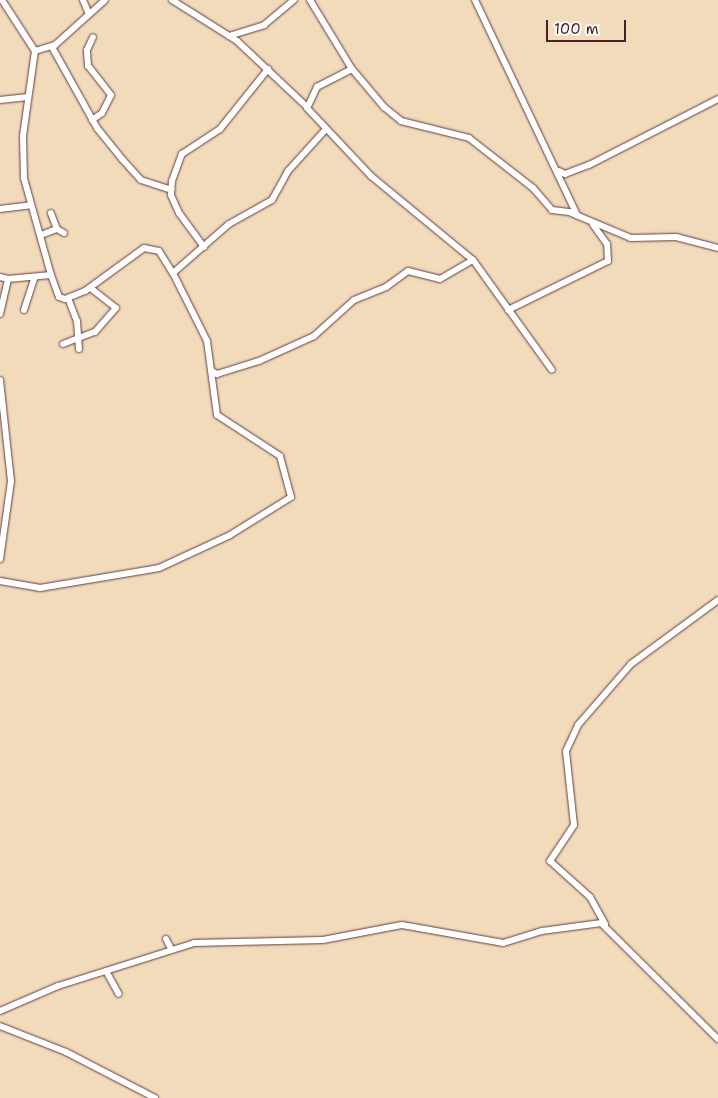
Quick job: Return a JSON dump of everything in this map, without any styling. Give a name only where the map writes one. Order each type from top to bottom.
[{"type":"street","points":[[0,581],[40,588],[160,568],[230,534],[291,497],[280,456],[217,415],[212,370],[203,329],[159,251],[144,248],[90,288],[68,298],[59,297],[31,204],[23,164],[28,97],[35,51],[2,0]]},
{"type":"street","points":[[83,0],[88,12]]},
{"type":"street","points":[[35,51],[52,47],[88,12],[105,0]]},
{"type":"street","points":[[172,0],[230,36],[306,106],[325,130],[371,176],[473,260],[552,370]]},
{"type":"street","points":[[230,36],[264,25],[294,0]]},
{"type":"street","points":[[310,0],[352,69],[393,116],[417,126],[440,128],[470,138],[533,188],[546,207],[578,216],[590,223],[640,240],[676,237],[718,248]]},
{"type":"street","points":[[475,0],[559,171],[578,216]]},
{"type":"street","points":[[92,120],[102,113],[111,96],[88,66],[87,50],[93,38]]},
{"type":"street","points":[[52,47],[92,120],[140,180],[170,190]]},
{"type":"street","points":[[204,247],[179,212],[170,190],[182,154],[220,129],[268,69]]},
{"type":"street","points":[[306,106],[317,87],[352,69]]},
{"type":"street","points":[[0,100],[28,97]]},
{"type":"street","points":[[559,171],[565,174],[589,166],[718,99]]},
{"type":"street","points":[[173,273],[229,224],[272,200],[288,171],[325,130]]},
{"type":"street","points":[[0,209],[31,204]]},
{"type":"street","points":[[51,213],[56,229],[64,233]]},
{"type":"street","points":[[508,310],[608,260],[602,235],[590,223]]},
{"type":"street","points":[[41,235],[56,229]]},
{"type":"street","points":[[212,370],[217,374],[259,361],[314,336],[354,300],[386,287],[408,271],[440,279],[473,260]]},
{"type":"street","points":[[0,278],[34,280],[51,275]]},
{"type":"street","points":[[0,314],[8,279]]},
{"type":"street","points":[[24,310],[34,280]]},
{"type":"street","points":[[62,344],[78,340],[95,332],[116,308],[90,288]]},
{"type":"street","points":[[68,298],[79,349]]},
{"type":"street","points":[[0,380],[11,499],[0,559]]},
{"type":"street","points":[[718,600],[631,664],[578,725],[566,750],[574,824],[550,861],[584,891],[605,924],[638,964],[718,1039]]},
{"type":"street","points":[[0,1011],[44,990],[194,943],[324,940],[402,925],[503,943],[542,931],[605,924]]},
{"type":"street","points":[[166,939],[172,949]]},
{"type":"street","points":[[106,971],[119,994]]},
{"type":"street","points":[[0,1026],[66,1052],[155,1098]]}]
